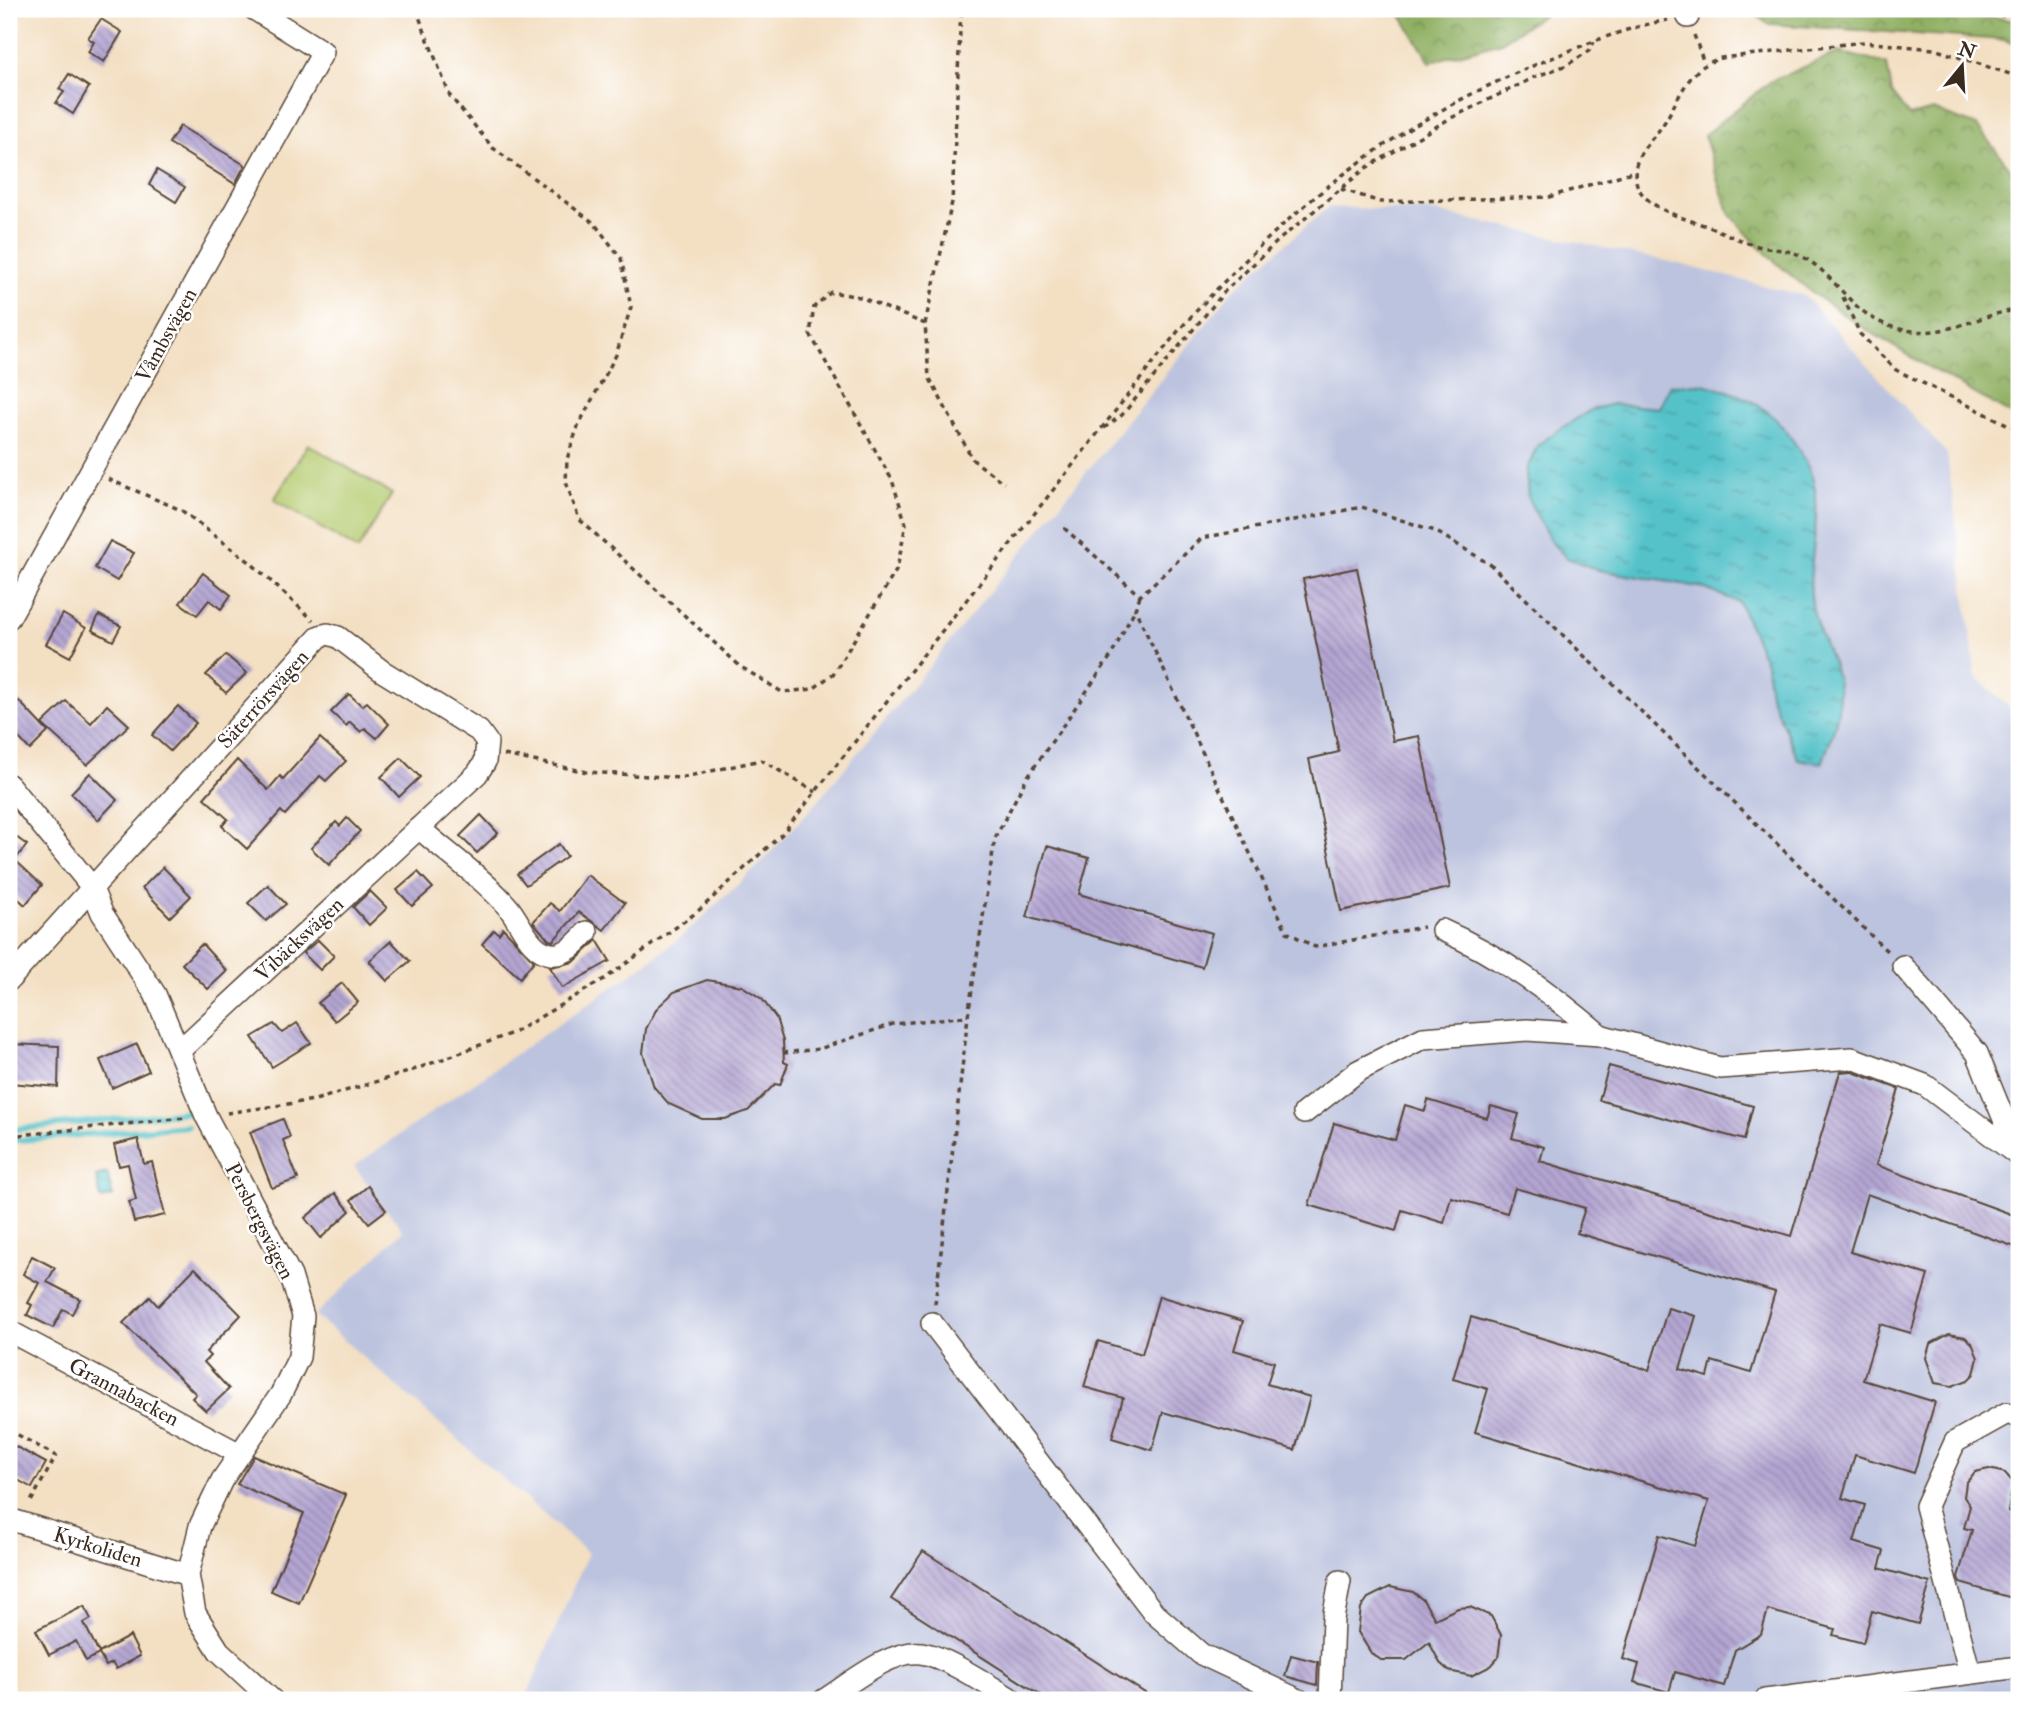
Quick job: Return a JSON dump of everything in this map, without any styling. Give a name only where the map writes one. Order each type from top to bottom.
[{"type":"street","name":"Våmbsvägen","points":[[9,618],[323,52],[254,9]]},
{"type":"street","name":"Säterrörsvägen","points":[[9,980],[315,642],[328,634],[479,731],[487,742],[488,751]]},
{"type":"street","name":"Vibäcksvägen","points":[[179,1051],[477,774],[488,751]]},
{"type":"street","name":"Persbergsvägen","points":[[9,785],[91,887],[102,913],[155,993],[206,1116],[291,1276],[303,1316],[299,1357],[281,1394],[238,1453],[200,1526],[188,1575],[195,1613],[219,1651],[272,1700]]},
{"type":"street","points":[[419,828],[508,906],[524,933],[542,950],[549,954],[562,952],[587,932]]},
{"type":"street","points":[[1442,930],[1469,942],[1551,993],[1600,1035]]},
{"type":"street","points":[[1903,966],[1978,1053],[2019,1156]]},
{"type":"street","points":[[1304,1114],[1359,1071],[1423,1038],[1527,1030],[1600,1035],[1720,1068],[1852,1058],[1925,1085],[2019,1156]]},
{"type":"street","points":[[932,1323],[1154,1614],[1201,1654],[1299,1700]]},
{"type":"street","name":"Grannabacken","points":[[9,1331],[238,1453]]},
{"type":"street","points":[[1970,1674],[1926,1506],[1955,1442],[2007,1413],[2019,1416]]},
{"type":"street","name":"Kyrkoliden","points":[[14,1520],[188,1575]]},
{"type":"street","points":[[1330,1700],[1333,1619],[1340,1581]]},
{"type":"street","points":[[824,1700],[886,1660],[920,1652],[963,1671],[1013,1700]]},
{"type":"street","points":[[1765,1700],[2019,1667]]},
{"type":"path","points":[[416,9],[450,96],[475,127],[493,148],[594,223],[621,258],[631,307],[616,355],[578,426],[567,458],[566,482],[579,519],[741,667],[782,692],[813,689],[834,673],[898,569],[906,524],[892,480],[810,334],[814,307],[831,292],[860,297],[925,324]]},
{"type":"path","points":[[961,9],[952,202],[925,324],[929,377],[973,460],[1003,483]]},
{"type":"path","points":[[9,1136],[206,1116],[315,1100],[405,1073],[515,1032],[606,978],[697,912],[783,833],[1179,330],[1234,270],[1328,184],[1443,107],[1478,88],[1595,41],[1687,13],[1736,9]]},
{"type":"path","points":[[1970,9],[2019,19]]},
{"type":"path","points":[[1687,13],[1704,62]]},
{"type":"path","points":[[1100,431],[1122,415],[1226,290],[1366,168],[1449,119],[1537,76],[1567,65],[1589,51],[1595,41]]},
{"type":"path","points":[[2019,78],[1934,49],[1864,42],[1826,44],[1704,62],[1694,72],[1663,126],[1640,155],[1635,171],[1636,183],[1656,207],[1748,243],[1803,257],[1842,294],[1887,327],[1909,331],[1966,326],[1995,314],[2019,310]]},
{"type":"path","points":[[1341,189],[1380,202],[1549,197],[1635,171]]},
{"type":"path","points":[[1842,294],[1860,334],[1896,370],[2019,430]]},
{"type":"path","points":[[90,472],[181,510],[251,563],[328,634]]},
{"type":"path","points":[[932,1323],[968,1016],[995,838],[1026,779],[1111,656],[1140,596],[1202,538],[1362,507],[1435,531],[1491,565],[1903,966]]},
{"type":"path","points":[[1065,528],[1140,596]]},
{"type":"path","points":[[1135,609],[1287,932],[1315,947],[1427,926],[1442,930]]},
{"type":"path","points":[[488,751],[587,772],[680,778],[761,760],[816,792]]},
{"type":"path","points":[[783,1053],[819,1049],[893,1024],[968,1016]]},
{"type":"path","points":[[9,1430],[56,1456],[14,1520]]},
{"type":"shaded area","points":[[1328,207],[1431,211],[1671,262],[1805,296],[1947,454],[1976,677],[2019,716],[2019,1700],[525,1700],[588,1553],[315,1315],[403,1231],[354,1166],[646,964],[680,938],[759,865],[810,810],[934,661],[1234,289]]},
{"type":"green space","points":[[1397,9],[1552,9],[1501,42],[1430,62]]},
{"type":"green space","points":[[1784,9],[1931,10],[1990,17],[2019,22],[2019,46],[2005,40],[1768,24],[1752,12]]},
{"type":"green space","points":[[1839,52],[1887,64],[1892,93],[1909,116],[1934,110],[1977,126],[2019,180],[2019,419],[1905,354],[1827,303],[1759,247],[1728,209],[1704,135],[1771,81]]},
{"type":"green space","points":[[308,444],[392,494],[358,550],[274,500]]},
{"type":"water","points":[[1703,384],[1744,398],[1768,413],[1788,433],[1810,472],[1816,498],[1811,596],[1819,631],[1833,665],[1839,691],[1835,727],[1822,763],[1798,759],[1770,695],[1766,663],[1739,602],[1700,587],[1598,570],[1567,558],[1551,542],[1528,499],[1526,471],[1538,445],[1563,427],[1591,410],[1612,404],[1659,408],[1670,385]]},
{"type":"water","points":[[107,1173],[113,1196],[101,1199],[96,1176]]},
{"type":"building","points":[[101,19],[122,32],[104,62],[88,52],[94,42],[88,38]]},
{"type":"building","points":[[69,74],[89,87],[73,114],[56,103],[64,92],[59,89]]},
{"type":"building","points":[[180,126],[245,165],[235,184],[169,143]]},
{"type":"building","points":[[157,170],[185,187],[176,202],[149,185]]},
{"type":"building","points":[[110,541],[134,553],[117,581],[95,568]]},
{"type":"building","points":[[1357,568],[1393,741],[1419,736],[1450,888],[1341,911],[1309,759],[1339,752],[1303,579]]},
{"type":"building","points":[[203,573],[231,595],[221,609],[209,600],[197,615],[180,603]]},
{"type":"building","points":[[63,614],[86,628],[70,657],[46,644]]},
{"type":"building","points":[[99,615],[121,626],[113,641],[92,630]]},
{"type":"building","points":[[226,655],[247,673],[226,693],[206,675]]},
{"type":"building","points":[[349,694],[362,706],[367,702],[389,724],[377,738],[365,728],[361,732],[350,722],[346,726],[331,712]]},
{"type":"building","points":[[19,701],[48,732],[30,750],[9,727],[9,711]]},
{"type":"building","points":[[66,701],[91,723],[107,705],[129,725],[87,765],[42,724]]},
{"type":"building","points":[[178,706],[196,723],[170,751],[152,735]]},
{"type":"building","points":[[320,738],[346,761],[326,781],[320,776],[285,815],[281,811],[247,849],[222,826],[228,819],[204,798],[237,760],[268,790],[280,776],[283,779]]},
{"type":"building","points":[[401,758],[420,777],[399,797],[381,777]]},
{"type":"building","points":[[90,773],[117,800],[98,820],[71,793]]},
{"type":"building","points":[[481,815],[498,833],[477,853],[460,836]]},
{"type":"building","points":[[347,818],[360,831],[329,865],[311,848],[336,822],[340,826]]},
{"type":"building","points":[[9,832],[27,845],[15,860],[42,885],[25,905],[9,890]]},
{"type":"building","points":[[559,844],[567,856],[526,885],[517,874]]},
{"type":"building","points":[[1047,846],[1089,858],[1079,894],[1212,933],[1202,967],[1027,917]]},
{"type":"building","points":[[163,867],[191,896],[170,917],[142,888]]},
{"type":"building","points":[[418,872],[433,888],[412,906],[397,890]]},
{"type":"building","points":[[587,875],[625,903],[604,930],[579,912],[553,941],[549,940],[533,922],[550,903],[560,911]]},
{"type":"building","points":[[268,885],[286,904],[266,921],[248,903]]},
{"type":"building","points":[[370,891],[387,908],[369,925],[353,907]]},
{"type":"building","points":[[503,928],[534,961],[520,978],[482,944],[494,930],[499,934]]},
{"type":"building","points":[[318,940],[334,956],[320,970],[303,953]]},
{"type":"building","points":[[597,940],[610,961],[562,988],[550,967],[574,962]]},
{"type":"building","points":[[391,941],[410,961],[387,981],[369,961]]},
{"type":"building","points":[[202,944],[227,971],[208,989],[182,964]]},
{"type":"building","points":[[707,980],[742,986],[762,999],[776,1018],[783,1041],[784,1062],[788,1064],[780,1085],[775,1084],[748,1111],[725,1119],[702,1119],[669,1104],[654,1087],[643,1053],[646,1029],[657,1008],[674,992]]},
{"type":"building","points":[[342,983],[358,1002],[335,1021],[318,1003]]},
{"type":"building","points":[[297,1023],[311,1043],[272,1067],[252,1037],[274,1024],[282,1033]]},
{"type":"building","points":[[9,1044],[59,1046],[58,1087],[9,1083]]},
{"type":"building","points":[[137,1044],[149,1071],[112,1088],[100,1060]]},
{"type":"building","points":[[1609,1066],[1753,1106],[1744,1140],[1599,1100]]},
{"type":"building","points":[[1850,1071],[1899,1089],[1876,1165],[2019,1217],[2019,1235],[2015,1247],[1867,1194],[1850,1252],[1928,1275],[1911,1333],[1880,1324],[1863,1380],[1935,1402],[1914,1473],[1855,1455],[1842,1498],[1865,1505],[1854,1542],[1884,1551],[1879,1568],[1930,1583],[1918,1624],[1872,1611],[1863,1643],[1833,1635],[1835,1629],[1768,1610],[1761,1634],[1735,1650],[1724,1686],[1675,1672],[1669,1692],[1634,1682],[1639,1664],[1623,1659],[1659,1535],[1695,1546],[1709,1501],[1475,1432],[1488,1389],[1453,1379],[1471,1317],[1649,1370],[1668,1308],[1696,1316],[1680,1369],[1708,1377],[1712,1361],[1751,1373],[1775,1292],[1577,1233],[1585,1208],[1515,1188],[1507,1213],[1451,1197],[1444,1223],[1402,1210],[1396,1231],[1309,1205],[1334,1123],[1395,1140],[1405,1105],[1425,1111],[1428,1100],[1487,1118],[1491,1106],[1519,1114],[1512,1138],[1544,1147],[1540,1161],[1791,1236],[1840,1072]]},
{"type":"building","points":[[283,1119],[290,1137],[283,1140],[298,1179],[272,1188],[250,1132]]},
{"type":"building","points":[[138,1139],[144,1164],[152,1162],[165,1215],[134,1222],[129,1202],[136,1200],[128,1164],[119,1166],[114,1145]]},
{"type":"building","points":[[368,1186],[386,1210],[369,1223],[351,1200]]},
{"type":"building","points":[[335,1193],[350,1211],[321,1238],[305,1218]]},
{"type":"building","points":[[32,1256],[55,1268],[47,1282],[80,1299],[72,1314],[63,1309],[53,1328],[27,1315],[32,1305],[28,1303],[39,1283],[23,1274]]},
{"type":"building","points":[[195,1268],[241,1315],[206,1352],[210,1356],[204,1362],[229,1389],[206,1411],[192,1398],[196,1394],[123,1323],[150,1297],[158,1306]]},
{"type":"building","points":[[1159,1296],[1243,1321],[1234,1350],[1274,1362],[1267,1384],[1310,1397],[1295,1450],[1163,1412],[1152,1450],[1112,1438],[1123,1398],[1084,1387],[1098,1341],[1142,1354]]},
{"type":"building","points":[[1949,1334],[1965,1337],[1972,1343],[1978,1358],[1974,1374],[1968,1380],[1952,1386],[1935,1383],[1926,1358],[1930,1344]]},
{"type":"building","points":[[9,1443],[46,1463],[32,1488],[9,1475]]},
{"type":"building","points":[[254,1456],[346,1495],[299,1603],[271,1591],[304,1513],[237,1484]]},
{"type":"building","points":[[1989,1469],[2005,1473],[2013,1482],[2008,1512],[2019,1515],[2019,1600],[1960,1583],[1958,1577],[1972,1530],[1964,1528],[1970,1506],[1964,1497],[1966,1483],[1975,1472]]},
{"type":"building","points":[[923,1551],[1156,1700],[1049,1700],[891,1599]]},
{"type":"building","points":[[1390,1587],[1413,1592],[1423,1600],[1435,1619],[1458,1608],[1470,1607],[1491,1616],[1501,1635],[1498,1658],[1491,1666],[1471,1676],[1449,1671],[1440,1663],[1429,1642],[1406,1660],[1381,1660],[1371,1653],[1358,1632],[1361,1608],[1368,1598]]},
{"type":"building","points":[[84,1606],[91,1619],[84,1623],[99,1653],[130,1636],[140,1656],[116,1669],[112,1663],[106,1666],[99,1654],[86,1661],[76,1641],[49,1655],[36,1630]]},
{"type":"building","points":[[1291,1655],[1318,1662],[1317,1685],[1285,1676]]},
{"type":"waterway","points":[[9,1130],[187,1112]]},
{"type":"waterway","points":[[9,1141],[187,1126]]}]
